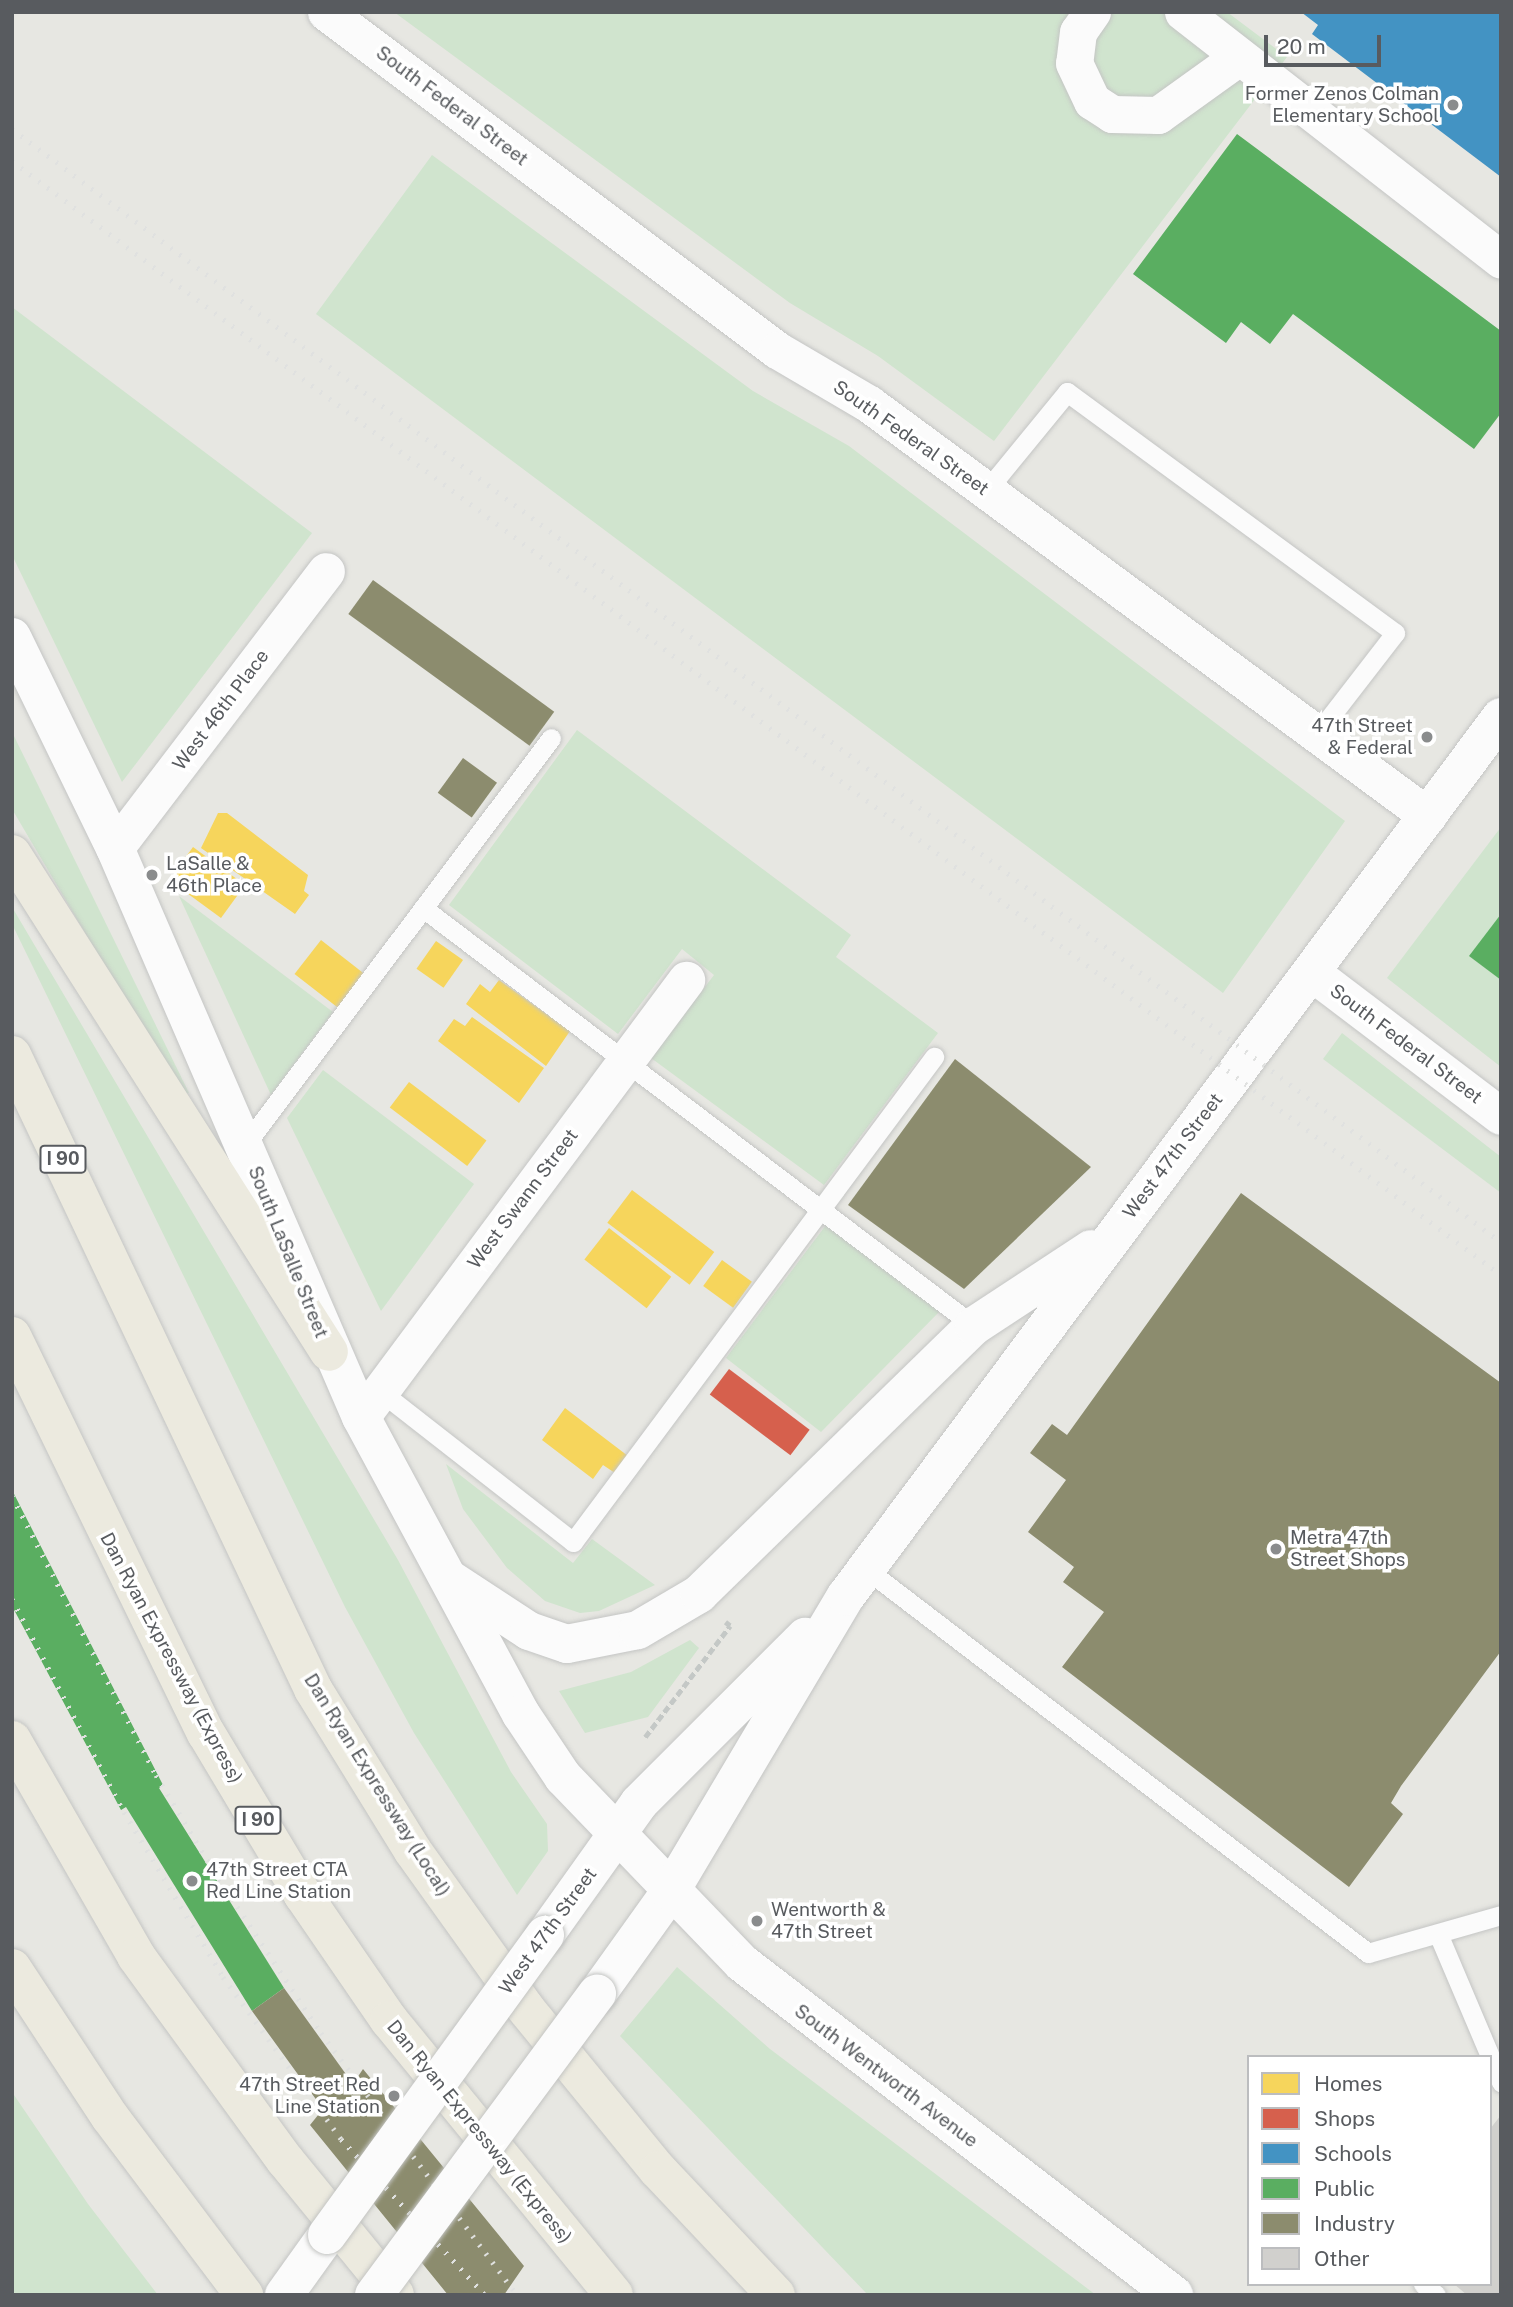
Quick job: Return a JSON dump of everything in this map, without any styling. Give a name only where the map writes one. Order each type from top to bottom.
[{"type":"highway","points":[[12,854],[329,1352]]},
{"type":"highway","name":"Dan Ryan Expressway (Local)","points":[[12,1055],[313,1689],[413,1851],[535,2020],[658,2170],[776,2295]]},
{"type":"highway","points":[[12,1112],[113,1263]]},
{"type":"highway","name":"Dan Ryan Expressway (Express)","points":[[12,1336],[206,1732],[303,1895],[389,2020],[614,2295]]},
{"type":"highway","points":[[12,1740],[136,1956],[285,2160],[395,2295]]},
{"type":"highway","points":[[12,1968],[110,2117],[244,2295]]},
{"type":"main road","name":"South LaSalle Street","points":[[12,637],[115,848],[245,1146],[329,1352],[370,1404],[449,1579],[521,1714],[616,1837]]},
{"type":"main road","name":"West 47th Street","points":[[374,2295],[670,1892],[856,1582],[1501,717]]},
{"type":"main road","points":[[449,1579],[529,1631],[567,1644],[638,1630],[699,1594],[974,1326],[1113,1235]]},
{"type":"main road","name":"West 47th Street","points":[[284,2295],[639,1803],[856,1582]]},
{"type":"main road","name":"South Wentworth Avenue","points":[[616,1837],[670,1892],[809,2019],[1174,2295]]},
{"type":"street","name":"South Federal Street","points":[[326,12],[778,350],[869,404],[1428,816]]},
{"type":"street","points":[[1092,12],[1078,32],[1074,63],[1092,101],[1112,114],[1158,115],[1236,60]]},
{"type":"street","points":[[1183,12],[1236,60],[1501,260]]},
{"type":"street","name":"West 46th Place","points":[[115,848],[326,571]]},
{"type":"street","name":"South Federal Street","points":[[1311,972],[1501,1116]]},
{"type":"street","name":"West Swann Street","points":[[370,1404],[686,980]]},
{"type":"lane","points":[[986,491],[1067,392],[1198,488],[1395,633],[1317,734]]},
{"type":"lane","points":[[245,1146],[551,737]]},
{"type":"lane","points":[[423,908],[974,1326]]},
{"type":"lane","points":[[370,1404],[573,1542],[934,1057]]},
{"type":"lane","points":[[856,1582],[1368,1954],[1439,1936],[1501,1915]]},
{"type":"lane","points":[[1439,1936],[1490,2055]]},
{"type":"lane","points":[[1492,2061],[1501,2082]]},
{"type":"path","points":[[640,1744],[730,1626],[719,1614]]},
{"type":"green space","points":[[394,12],[1227,12],[1287,57],[994,441],[878,356],[790,303]]},
{"type":"green space","points":[[432,155],[753,391],[849,446],[1345,821],[1223,993],[316,314]]},
{"type":"green space","points":[[12,307],[312,533],[122,782],[12,555]]},
{"type":"green space","points":[[577,730],[851,935],[836,957],[938,1033],[824,1185],[651,1058],[714,975],[682,949],[618,1034],[449,905]]},
{"type":"green space","points":[[12,732],[189,1093],[180,1094],[12,809]]},
{"type":"green space","points":[[1501,827],[1501,1067],[1387,978]]},
{"type":"green space","points":[[179,896],[333,1012],[271,1095]]},
{"type":"green space","points":[[12,907],[398,1560],[511,1772],[547,1824],[548,1851],[517,1895],[414,1733],[345,1607],[12,924]]},
{"type":"green space","points":[[1342,1033],[1501,1157],[1501,1193],[1323,1059]]},
{"type":"green space","points":[[323,1070],[474,1184],[381,1311],[287,1118]]},
{"type":"green space","points":[[826,1225],[941,1310],[821,1432],[726,1358]]},
{"type":"green space","points":[[446,1464],[573,1563],[592,1539],[655,1585],[599,1611],[580,1613],[545,1601],[507,1568],[463,1509]]},
{"type":"green space","points":[[690,1640],[699,1648],[648,1717],[585,1733],[559,1691],[631,1672]]},
{"type":"green space","points":[[677,1967],[770,2049],[1096,2295],[868,2295],[620,2036]]},
{"type":"green space","points":[[12,2092],[88,2204],[158,2295],[12,2295]]},
{"type":"building: Homes","points":[[218,813],[227,813],[308,875],[304,891],[309,895],[295,914],[201,848]]},
{"type":"building: Homes","points":[[193,847],[245,885],[221,918],[180,888],[174,873]]},
{"type":"building: Homes","points":[[321,940],[365,974],[339,1008],[295,974]]},
{"type":"building: Homes","points":[[436,941],[463,960],[444,988],[416,969]]},
{"type":"building: Homes","points":[[499,980],[570,1031],[546,1066],[466,1004],[480,984],[490,992]]},
{"type":"building: Homes","points":[[472,1017],[544,1068],[519,1103],[438,1041],[454,1019],[465,1026]]},
{"type":"building: Homes","points":[[409,1082],[486,1140],[467,1166],[390,1108]]},
{"type":"building: Homes","points":[[632,1190],[714,1252],[690,1285],[607,1223]]},
{"type":"building: Homes","points":[[609,1228],[671,1277],[647,1308],[584,1260]]},
{"type":"building: Homes","points":[[722,1260],[752,1282],[733,1308],[703,1286]]},
{"type":"building: Homes","points":[[565,1408],[628,1456],[615,1473],[603,1465],[593,1479],[542,1440]]},
{"type":"building: Shops","points":[[729,1369],[810,1430],[790,1455],[710,1395]]},
{"type":"building: Schools","name":"Former Zenos Colman Elementary School","points":[[1301,12],[1501,12],[1501,177],[1312,34],[1318,25]]},
{"type":"building: Public","points":[[1237,134],[1501,331],[1501,413],[1474,449],[1293,314],[1270,344],[1241,322],[1226,343],[1133,274]]},
{"type":"building: Public","points":[[1501,914],[1501,980],[1469,956]]},
{"type":"building: Public","points":[[12,1490],[163,1785],[159,1788],[284,1988],[252,2011],[126,1807],[121,1810],[12,1606]]},
{"type":"building: Industry","points":[[373,580],[554,712],[530,746],[348,614]]},
{"type":"building: Industry","points":[[463,758],[497,783],[472,817],[438,793]]},
{"type":"building: Industry","points":[[955,1059],[1091,1167],[964,1289],[848,1205]]},
{"type":"building: Industry","name":"Metra 47th Street Shops","points":[[1241,1193],[1501,1383],[1501,1651],[1401,1786],[1391,1803],[1403,1814],[1349,1887],[1062,1667],[1104,1612],[1063,1582],[1074,1567],[1028,1532],[1066,1480],[1030,1453],[1052,1424],[1067,1435]]},
{"type":"building: Industry","points":[[284,1988],[353,2084],[363,2069],[524,2266],[504,2295],[448,2295],[310,2125],[323,2109],[252,2011]]},
{"type":"building: Other","points":[[1501,2115],[1501,2295],[1467,2295],[1456,2286],[1492,2286],[1492,2126]]},
{"type":"railway","points":[[12,129],[1501,1242]]},
{"type":"railway","points":[[12,161],[1501,1275]]},
{"type":"railway","points":[[12,1496],[156,1775],[213,1870],[321,2033],[517,2295]]},
{"type":"railway","points":[[12,1599],[124,1812],[223,1977],[341,2139],[485,2295]]},
{"type":"place","name":"Former Zenos Colman Elementary School","points":[[1453,105]]},
{"type":"place","name":"47th Street & Federal","points":[[1427,737]]},
{"type":"place","name":"LaSalle & 46th Place","points":[[152,875]]},
{"type":"place","name":"Metra 47th Street Shops","points":[[1276,1549]]},
{"type":"place","name":"47th Street CTA Red Line Station","points":[[192,1881]]},
{"type":"place","name":"Wentworth & 47th Street","points":[[757,1921]]},
{"type":"place","name":"47th Street Red Line Station","points":[[394,2096]]}]
